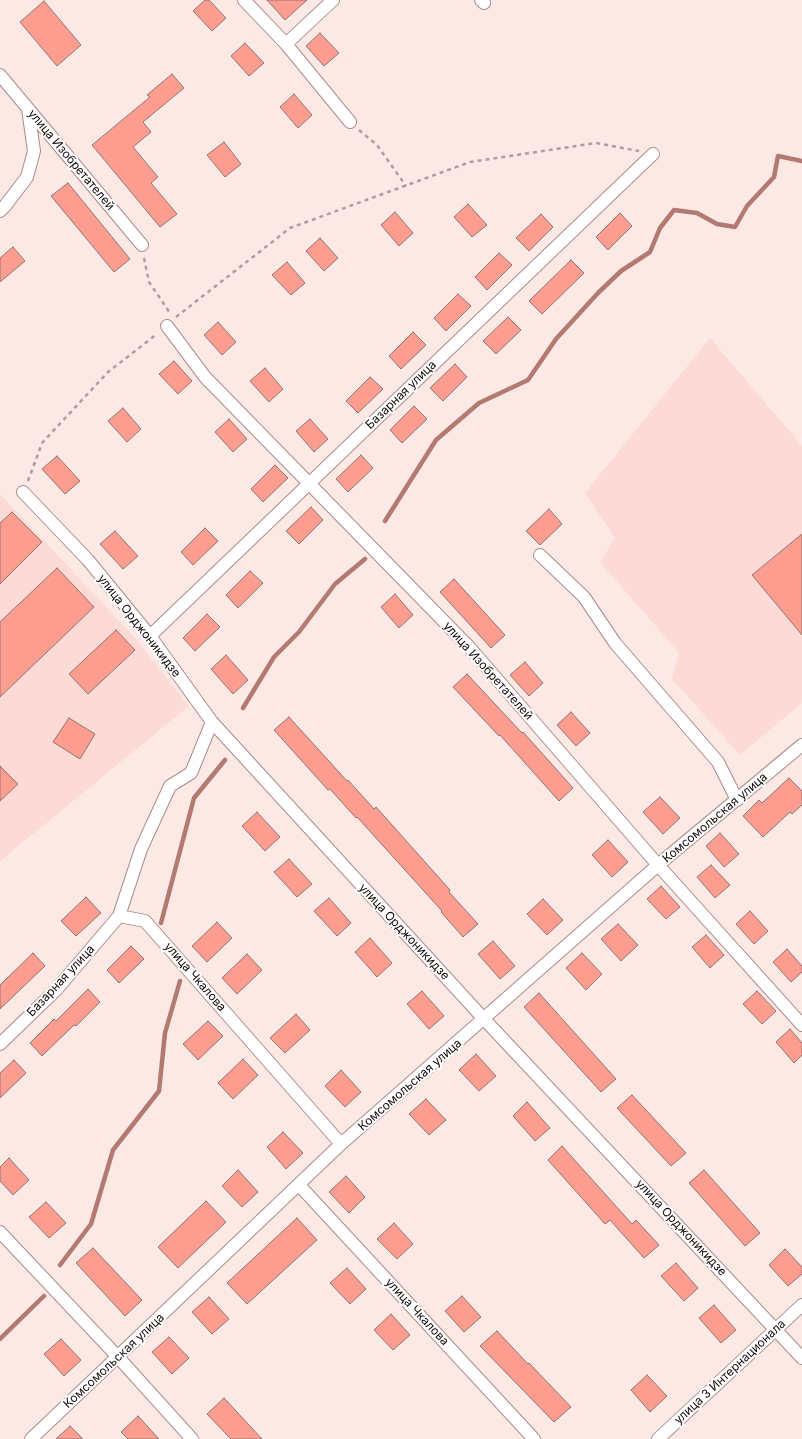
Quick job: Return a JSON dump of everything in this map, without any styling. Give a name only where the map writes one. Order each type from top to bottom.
[{"type":"street","points":[[244,0],[286,44],[350,122]]},
{"type":"street","points":[[286,44],[333,0]]},
{"type":"street","name":"улица Изобретателей","points":[[0,76],[142,246]]},
{"type":"street","points":[[0,211],[27,177],[34,151],[28,109]]},
{"type":"street","name":"Базарная улица","points":[[150,636],[653,154]]},
{"type":"street","name":"улица Изобретателей","points":[[171,322],[205,377],[470,648],[658,865],[802,1025]]},
{"type":"street","name":"улица Орджоникидзе","points":[[24,492],[88,560],[150,636],[212,722],[484,1020],[802,1358]]},
{"type":"street","points":[[540,555],[584,598],[615,643],[718,762],[737,800]]},
{"type":"street","points":[[119,916],[141,849],[170,786],[191,773],[212,722]]},
{"type":"street","name":"Комсомольская улица","points":[[31,1439],[341,1144],[658,865],[802,745]]},
{"type":"street","name":"Базарная улица","points":[[0,1044],[56,990],[119,916]]},
{"type":"street","name":"улица Чкалова","points":[[119,916],[146,921],[341,1144]]},
{"type":"street","name":"улица Чкалова","points":[[299,1185],[534,1439]]},
{"type":"street","points":[[0,1232],[118,1357],[192,1439]]},
{"type":"street","name":"улица 3 Интернационала","points":[[658,1439],[802,1305]]},
{"type":"path","points":[[350,122],[377,145],[406,186]]},
{"type":"path","points":[[24,492],[42,443],[108,372],[290,228],[470,162],[596,143],[653,154]]},
{"type":"path","points":[[142,246],[149,282],[171,322]]},
{"type":"shaded area","points":[[710,338],[802,446],[802,703],[740,755],[672,679],[679,653],[600,562],[615,538],[585,493]]},
{"type":"shaded area","points":[[0,494],[136,639],[189,706],[0,861]]},
{"type":"building","points":[[205,0],[209,0],[226,18],[212,31],[193,11]]},
{"type":"building","points":[[267,0],[307,0],[285,20]]},
{"type":"building","points":[[44,1],[81,45],[57,66],[20,22]]},
{"type":"building","points":[[320,33],[339,53],[324,66],[306,46]]},
{"type":"building","points":[[245,43],[264,63],[249,76],[231,56]]},
{"type":"building","points":[[172,74],[184,88],[143,122],[151,132],[133,147],[158,177],[151,183],[177,214],[160,227],[92,145],[150,97],[147,95]]},
{"type":"building","points":[[294,94],[312,115],[298,128],[280,107]]},
{"type":"building","points":[[224,142],[241,164],[225,177],[207,155]]},
{"type":"building","points":[[68,183],[130,259],[114,272],[51,196]]},
{"type":"building","points":[[468,204],[487,225],[472,237],[454,217]]},
{"type":"building","points":[[395,212],[413,233],[399,246],[381,225]]},
{"type":"building","points":[[620,213],[632,226],[608,250],[596,237]]},
{"type":"building","points":[[541,214],[553,227],[529,251],[516,238]]},
{"type":"building","points":[[320,238],[338,258],[324,271],[306,251]]},
{"type":"building","points":[[13,247],[25,261],[0,282],[0,258]]},
{"type":"building","points":[[499,253],[512,265],[487,290],[475,277]]},
{"type":"building","points":[[571,260],[584,273],[542,314],[529,301]]},
{"type":"building","points":[[287,262],[305,283],[291,295],[272,275]]},
{"type":"building","points":[[458,294],[471,306],[446,331],[434,318]]},
{"type":"building","points":[[508,317],[521,330],[496,354],[483,341]]},
{"type":"building","points":[[218,322],[236,342],[222,355],[204,335]]},
{"type":"building","points":[[413,332],[426,345],[401,369],[389,356]]},
{"type":"building","points":[[174,361],[192,381],[178,394],[159,374]]},
{"type":"building","points":[[455,364],[467,377],[443,401],[430,388]]},
{"type":"building","points":[[265,368],[283,389],[269,402],[250,381]]},
{"type":"building","points":[[370,377],[383,389],[358,413],[346,401]]},
{"type":"building","points":[[414,406],[427,419],[402,443],[390,430]]},
{"type":"building","points":[[123,408],[141,429],[127,442],[108,421]]},
{"type":"building","points":[[229,419],[247,439],[233,452],[215,432]]},
{"type":"building","points":[[310,419],[328,439],[314,452],[296,431]]},
{"type":"building","points":[[361,455],[373,468],[348,492],[336,479]]},
{"type":"building","points":[[57,456],[80,481],[65,494],[42,469]]},
{"type":"building","points":[[275,465],[288,478],[263,502],[251,489]]},
{"type":"building","points":[[311,507],[323,520],[299,544],[286,531]]},
{"type":"building","points":[[549,509],[562,524],[540,545],[526,531]]},
{"type":"building","points":[[12,512],[42,542],[0,584],[0,523]]},
{"type":"building","points":[[205,528],[218,541],[193,565],[181,552]]},
{"type":"building","points":[[115,531],[138,556],[123,569],[100,544]]},
{"type":"building","points":[[802,534],[802,635],[752,575]]},
{"type":"building","points":[[57,568],[94,607],[0,697],[0,622]]},
{"type":"building","points":[[250,571],[263,583],[238,608],[226,595]]},
{"type":"building","points":[[454,579],[505,635],[491,648],[440,592]]},
{"type":"building","points":[[395,594],[413,615],[399,628],[381,607]]},
{"type":"building","points":[[207,614],[220,627],[195,651],[183,638]]},
{"type":"building","points":[[116,630],[135,650],[88,694],[69,674]]},
{"type":"building","points":[[226,655],[248,680],[233,694],[211,669]]},
{"type":"building","points":[[525,662],[543,683],[529,696],[510,675]]},
{"type":"building","points":[[467,674],[523,732],[573,788],[559,801],[500,735],[453,687]]},
{"type":"building","points":[[571,712],[590,733],[576,746],[557,725]]},
{"type":"building","points":[[289,717],[374,809],[376,807],[478,924],[463,937],[357,817],[330,789],[328,790],[274,730]]},
{"type":"building","points":[[69,718],[95,734],[80,759],[53,742]]},
{"type":"building","points":[[0,766],[18,784],[0,801]]},
{"type":"building","points":[[789,778],[802,791],[802,805],[792,814],[790,812],[763,837],[743,816],[759,800],[762,803]]},
{"type":"building","points":[[660,797],[680,818],[663,834],[643,812]]},
{"type":"building","points":[[257,812],[280,837],[265,851],[242,826]]},
{"type":"building","points":[[720,833],[739,854],[724,867],[706,846]]},
{"type":"building","points":[[608,840],[628,862],[612,877],[592,855]]},
{"type":"building","points":[[289,859],[312,884],[297,897],[274,872]]},
{"type":"building","points":[[711,865],[730,885],[715,898],[697,877]]},
{"type":"building","points":[[661,886],[680,907],[666,919],[647,899]]},
{"type":"building","points":[[86,897],[101,913],[76,936],[61,921]]},
{"type":"building","points":[[329,898],[351,923],[337,936],[314,911]]},
{"type":"building","points":[[543,899],[563,920],[547,935],[527,914]]},
{"type":"building","points":[[750,911],[768,931],[754,944],[736,924]]},
{"type":"building","points":[[217,922],[232,938],[207,962],[192,946]]},
{"type":"building","points":[[618,924],[638,945],[621,961],[601,939]]},
{"type":"building","points":[[706,935],[724,955],[710,968],[692,947]]},
{"type":"building","points":[[370,938],[392,963],[377,977],[355,952]]},
{"type":"building","points":[[493,941],[515,966],[500,979],[478,954]]},
{"type":"building","points":[[131,946],[144,959],[119,983],[107,970]]},
{"type":"building","points":[[787,949],[802,966],[802,972],[791,982],[773,962]]},
{"type":"building","points":[[33,953],[45,966],[0,1009],[0,985]]},
{"type":"building","points":[[582,953],[602,974],[586,990],[566,968]]},
{"type":"building","points":[[247,954],[262,970],[237,994],[222,978]]},
{"type":"building","points":[[88,989],[100,1002],[42,1056],[30,1043],[54,1019],[56,1021]]},
{"type":"building","points":[[422,991],[444,1016],[429,1029],[407,1004]]},
{"type":"building","points":[[757,991],[776,1011],[762,1024],[743,1004]]},
{"type":"building","points":[[539,993],[616,1079],[601,1092],[524,1007]]},
{"type":"building","points":[[296,1014],[310,1030],[285,1053],[270,1038]]},
{"type":"building","points":[[208,1021],[223,1036],[198,1060],[183,1044]]},
{"type":"building","points":[[790,1029],[802,1043],[802,1055],[794,1063],[776,1042]]},
{"type":"building","points":[[476,1054],[496,1076],[479,1091],[459,1070]]},
{"type":"building","points":[[243,1059],[258,1075],[233,1099],[218,1083]]},
{"type":"building","points":[[14,1060],[26,1073],[0,1098],[0,1073]]},
{"type":"building","points":[[341,1070],[361,1092],[345,1107],[325,1086]]},
{"type":"building","points":[[632,1095],[686,1153],[671,1166],[617,1108]]},
{"type":"building","points":[[426,1099],[446,1120],[429,1135],[409,1114]]},
{"type":"building","points":[[527,1102],[550,1128],[535,1141],[513,1116]]},
{"type":"building","points":[[283,1132],[303,1153],[286,1169],[267,1147]]},
{"type":"building","points":[[562,1146],[632,1224],[636,1220],[659,1245],[644,1258],[610,1220],[605,1224],[548,1160]]},
{"type":"building","points":[[9,1158],[29,1180],[13,1195],[0,1181],[0,1167]]},
{"type":"building","points":[[238,1170],[258,1192],[242,1207],[222,1186]]},
{"type":"building","points":[[704,1170],[760,1233],[745,1246],[689,1183]]},
{"type":"building","points":[[346,1176],[365,1197],[349,1213],[329,1192]]},
{"type":"building","points":[[206,1201],[226,1222],[178,1268],[158,1247]]},
{"type":"building","points":[[46,1202],[66,1223],[49,1238],[29,1217]]},
{"type":"building","points":[[297,1218],[317,1240],[247,1304],[227,1283]]},
{"type":"building","points":[[394,1223],[413,1244],[397,1259],[377,1239]]},
{"type":"building","points":[[93,1248],[142,1300],[125,1316],[76,1263]]},
{"type":"building","points":[[785,1249],[802,1267],[802,1274],[788,1286],[769,1265]]},
{"type":"building","points":[[676,1263],[698,1288],[684,1301],[661,1276]]},
{"type":"building","points":[[347,1268],[366,1289],[350,1304],[330,1283]]},
{"type":"building","points":[[462,1296],[481,1317],[464,1332],[445,1311]]},
{"type":"building","points":[[209,1297],[229,1319],[212,1334],[192,1312]]},
{"type":"building","points":[[714,1305],[736,1330],[721,1343],[699,1318]]},
{"type":"building","points":[[391,1314],[410,1335],[393,1350],[374,1330]]},
{"type":"building","points":[[497,1331],[571,1407],[554,1422],[480,1346]]},
{"type":"building","points":[[169,1337],[189,1358],[172,1374],[152,1352]]},
{"type":"building","points":[[61,1339],[81,1360],[64,1376],[44,1354]]},
{"type":"building","points":[[647,1375],[667,1396],[650,1412],[631,1390]]},
{"type":"building","points":[[224,1398],[262,1439],[231,1439],[207,1414]]},
{"type":"building","points":[[138,1416],[159,1439],[128,1439],[121,1432]]},
{"type":"building","points":[[70,1426],[83,1439],[56,1439]]},
{"type":"waterway","points":[[385,521],[436,440],[479,403],[528,380],[556,339],[598,293],[621,271],[650,252],[660,228],[674,210],[697,213],[717,224],[735,227],[747,206],[774,177],[778,156],[802,161]]},
{"type":"waterway","points":[[243,708],[274,657],[299,632],[335,584],[365,559]]},
{"type":"waterway","points":[[161,923],[194,798],[225,760]]},
{"type":"waterway","points":[[60,1265],[91,1224],[113,1150],[159,1091],[165,1033],[180,981]]},
{"type":"waterway","points":[[0,1339],[44,1296]]}]
